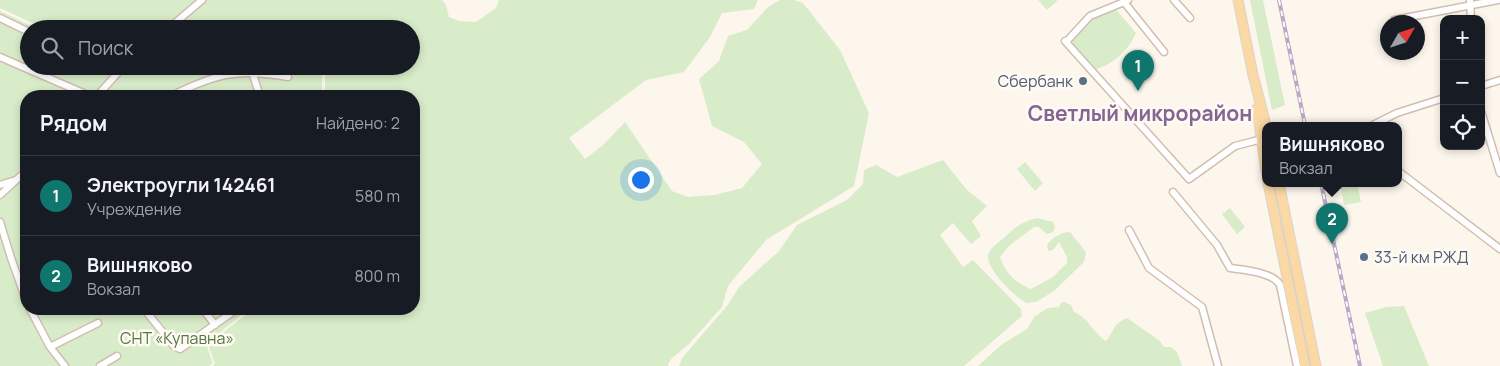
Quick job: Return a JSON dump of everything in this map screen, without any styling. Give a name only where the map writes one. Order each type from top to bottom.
[{"type":"main road","points":[[1238,0],[1262,132]]},
{"type":"main road","points":[[1253,75],[1265,122]]},
{"type":"main road","points":[[1269,187],[1305,366]]},
{"type":"main road","points":[[1280,187],[1316,366]]},
{"type":"street","points":[[179,20],[202,0]]},
{"type":"street","points":[[1174,0],[1190,18]]},
{"type":"street","points":[[1416,15],[1470,3],[1498,0]]},
{"type":"street","points":[[1164,52],[1126,1],[1090,16],[1066,41],[1189,179],[1235,146],[1262,138]]},
{"type":"street","points":[[0,18],[20,28]]},
{"type":"street","points":[[0,57],[20,66]]},
{"type":"street","points":[[42,75],[76,90]]},
{"type":"street","points":[[102,90],[114,75]]},
{"type":"street","points":[[183,90],[222,75]]},
{"type":"street","points":[[253,75],[258,90]]},
{"type":"street","points":[[270,75],[288,78]]},
{"type":"street","points":[[1485,85],[1500,80]]},
{"type":"street","points":[[1379,122],[1397,113],[1440,99]]},
{"type":"street","points":[[1485,124],[1500,173]]},
{"type":"street","points":[[1402,174],[1500,249]]},
{"type":"street","points":[[0,185],[20,179]]},
{"type":"street","points":[[0,195],[20,180]]},
{"type":"street","points":[[1173,192],[1217,245],[1230,268],[1253,271],[1277,280],[1280,285],[1297,366]]},
{"type":"street","points":[[0,222],[20,283]]},
{"type":"street","points":[[1130,230],[1149,268],[1202,307],[1218,366]]},
{"type":"street","points":[[34,315],[50,347],[65,366]]},
{"type":"street","points":[[149,315],[177,348],[182,348],[228,315]]},
{"type":"street","points":[[208,315],[215,324]]},
{"type":"street","points":[[50,347],[98,323]]},
{"type":"street","points":[[100,366],[117,356]]},
{"type":"green space","points":[[0,0],[197,0],[174,20],[26,20],[0,8]]},
{"type":"green space","points":[[204,0],[442,0],[446,5],[449,17],[459,21],[476,22],[496,8],[499,0],[758,0],[754,9],[722,13],[710,37],[684,72],[646,80],[569,138],[585,159],[603,145],[625,122],[672,191],[688,197],[714,195],[742,188],[762,164],[744,142],[712,126],[699,79],[719,61],[728,36],[747,30],[768,7],[780,0],[794,0],[803,3],[840,50],[869,113],[854,186],[766,240],[728,286],[722,307],[688,345],[672,358],[668,364],[669,366],[212,366],[215,364],[208,344],[245,315],[420,315],[420,90],[325,90],[325,75],[420,75],[420,20],[181,20]]},
{"type":"green space","points":[[1038,0],[1057,0],[1057,1],[1047,10]]},
{"type":"green space","points":[[1250,0],[1263,0],[1285,105],[1272,110]]},
{"type":"green space","points":[[1114,7],[1136,33],[1129,46],[1119,56],[1107,65],[1093,70],[1070,43],[1095,18]]},
{"type":"green space","name":"СНТ «Купавна»","points":[[0,11],[20,20],[20,75],[322,75],[322,90],[20,90],[20,315],[242,315],[206,344],[213,363],[209,366],[0,366]]},
{"type":"green space","points":[[943,160],[967,190],[987,206],[972,221],[981,236],[971,244],[953,223],[940,235],[963,267],[973,260],[1021,309],[1022,316],[964,366],[679,366],[682,358],[727,306],[739,287],[779,251],[797,225],[847,200],[863,184],[864,170],[876,165],[897,177]]},
{"type":"green space","points":[[1025,162],[1043,183],[1035,191],[1017,169]]},
{"type":"green space","points":[[1341,187],[1358,187],[1361,202],[1344,205]]},
{"type":"green space","points":[[1230,208],[1245,227],[1237,234],[1222,214]]},
{"type":"green space","points":[[1037,218],[1053,222],[1055,227],[1053,232],[1047,234],[1039,227],[1034,227],[1010,245],[1000,257],[1008,272],[1021,284],[1031,289],[1053,277],[1067,263],[1067,257],[1059,242],[1053,250],[1048,251],[1047,245],[1060,234],[1070,232],[1086,252],[1084,262],[1054,291],[1036,302],[1026,303],[1015,295],[996,274],[991,267],[988,255],[1015,228]]},
{"type":"green space","points":[[1064,302],[1071,305],[1074,312],[1079,314],[1106,341],[1116,326],[1127,318],[1160,341],[1164,347],[1171,347],[1177,352],[1182,366],[978,366],[1001,345],[1027,329],[1035,316],[1048,308],[1059,307]]},
{"type":"green space","points":[[1404,306],[1429,366],[1383,366],[1365,313],[1386,307]]},
{"type":"railway","points":[[1279,0],[1304,122]]},
{"type":"railway","points":[[1322,187],[1360,366]]},
{"type":"place","name":"Сбербанк","points":[[1083,81]]},
{"type":"place","name":"Электроугли 142461","points":[[1138,91]]},
{"type":"place","name":"Вишняково","points":[[1332,244]]},
{"type":"place","name":"33-й км РЖД","points":[[1364,257]]},
{"type":"district","name":"Светлый микрорайон","points":[[1140,114]]}]
